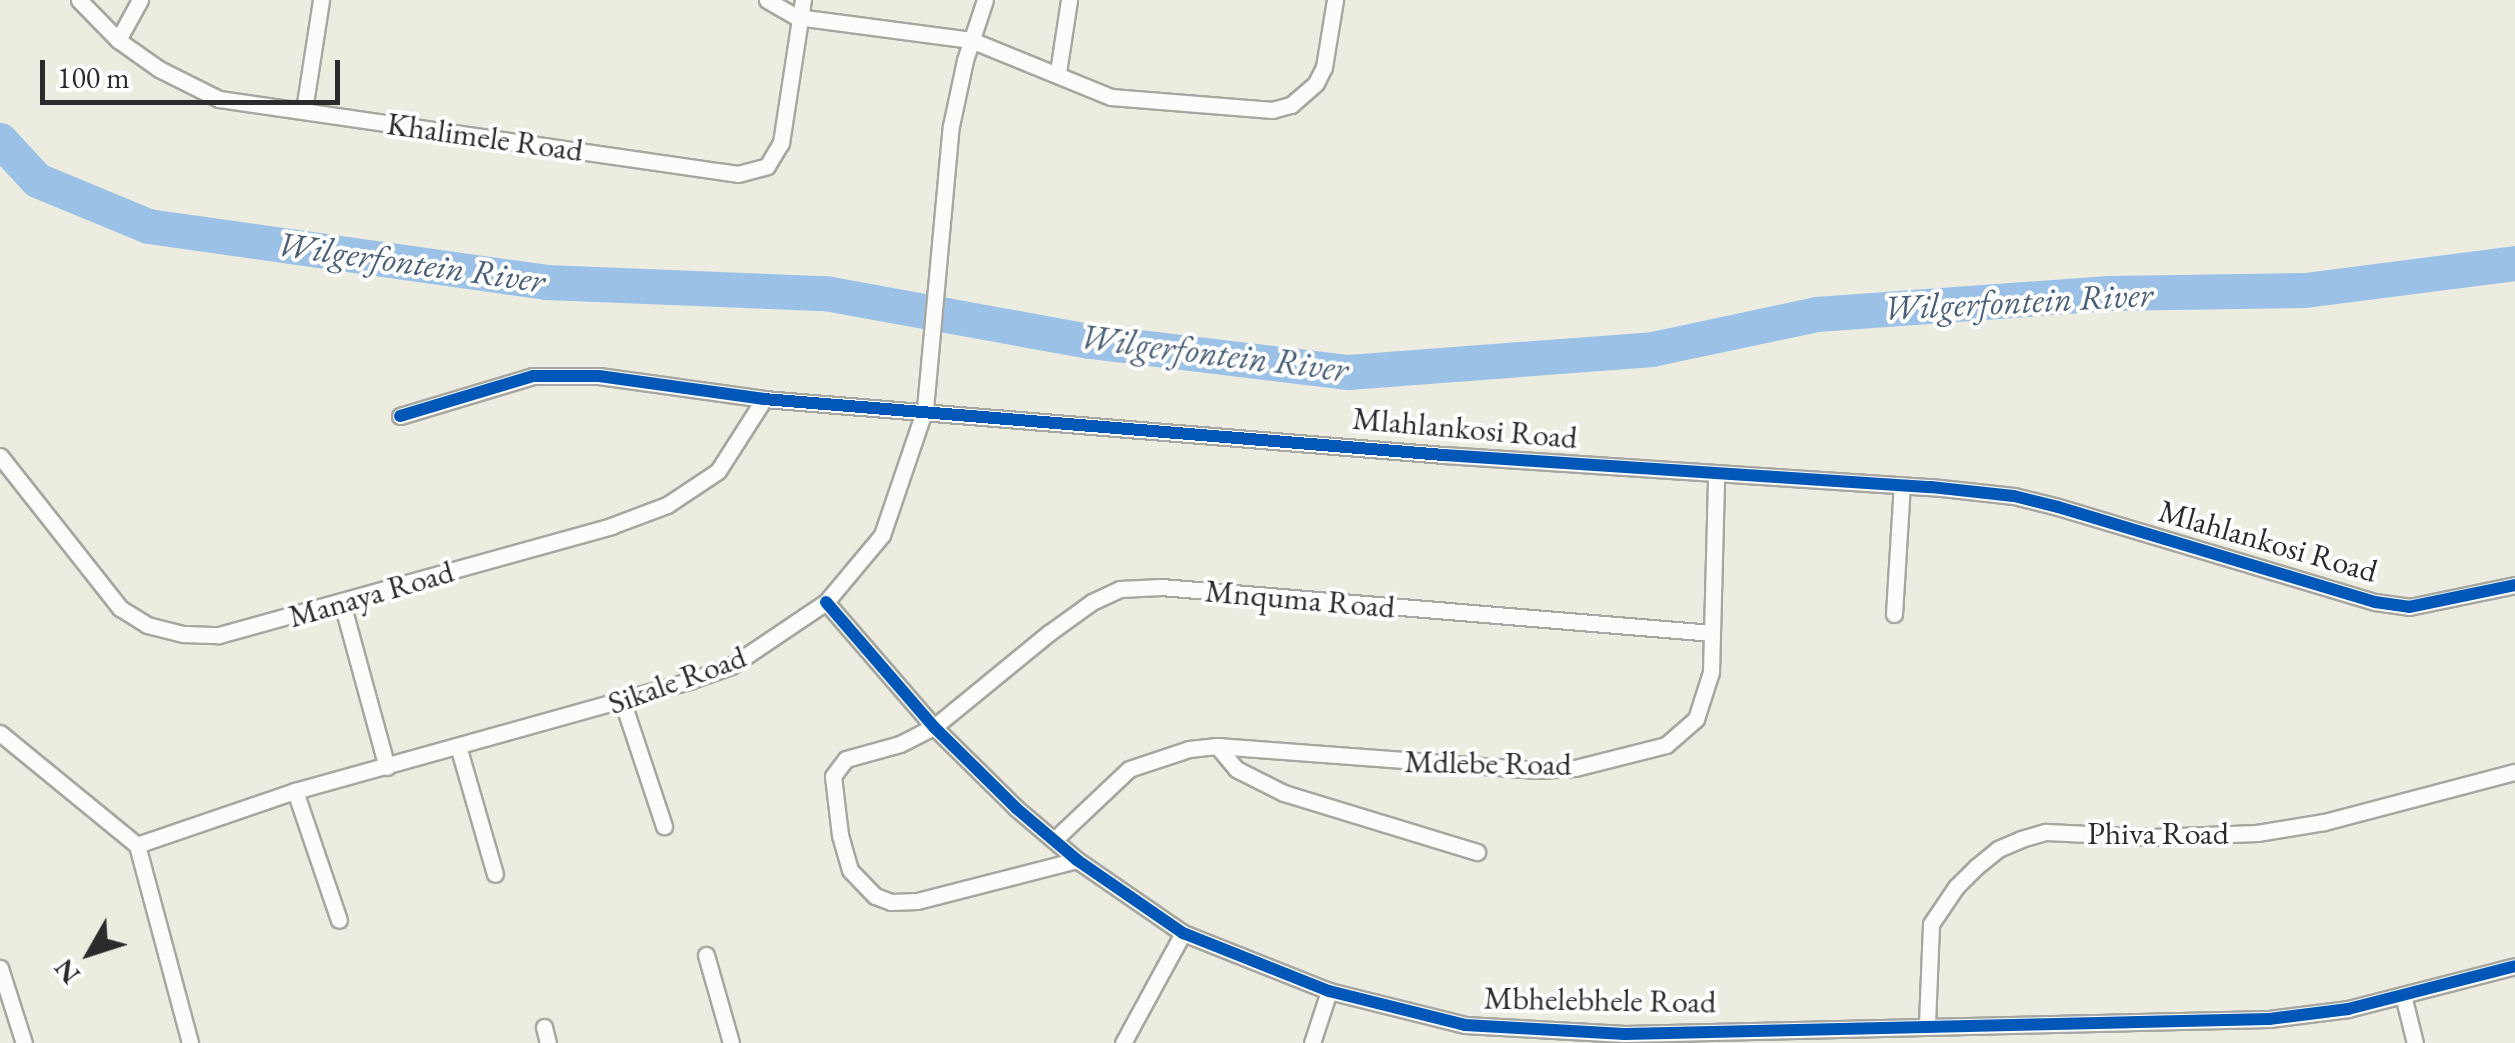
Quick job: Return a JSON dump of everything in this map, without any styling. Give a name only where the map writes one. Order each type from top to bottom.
[{"type":"street","name":"Khalimele Road","points":[[79,0],[118,40],[201,92],[239,103],[738,174],[756,172],[774,158],[787,121],[797,17],[803,0]]},
{"type":"street","points":[[118,40],[140,0]]},
{"type":"street","points":[[304,110],[321,0]]},
{"type":"street","points":[[767,0],[797,17],[970,40],[1058,72],[1111,97],[1272,110],[1291,105],[1306,95],[1324,68],[1335,0]]},
{"type":"street","name":"Sikale Road","points":[[137,845],[295,791],[623,703],[731,666],[826,602],[882,535],[925,409],[951,126],[970,40],[985,0]]},
{"type":"street","points":[[1058,72],[1069,0]]},
{"type":"street","name":"Mlahlankosi Road","points":[[400,416],[480,389],[562,373],[764,399],[2014,496],[2375,602],[2408,607],[2515,585]]},
{"type":"street","name":"Manaya Road","points":[[0,456],[90,575],[120,608],[147,625],[184,634],[220,635],[611,526],[667,505],[718,471],[764,399]]},
{"type":"street","name":"Mdlebe Road","points":[[1054,840],[1129,770],[1170,752],[1217,746],[1537,770],[1611,760],[1666,745],[1696,718],[1711,672],[1716,475]]},
{"type":"street","points":[[1894,614],[1902,485]]},
{"type":"street","name":"Mnquma Road","points":[[934,727],[1049,633],[1092,602],[1120,589],[1161,588],[1712,633]]},
{"type":"street","name":"Mbhelebhele Road","points":[[826,602],[934,727],[1054,840],[1184,934],[1329,990],[1465,1025],[1625,1038],[1786,1035],[1927,1024],[2270,1019],[2348,1009],[2515,966]]},
{"type":"street","points":[[342,603],[388,767]]},
{"type":"street","points":[[623,703],[664,826]]},
{"type":"street","points":[[934,727],[900,744],[846,759],[833,776],[840,835],[850,870],[862,884],[891,902],[917,901],[1077,860]]},
{"type":"street","points":[[0,733],[137,845],[190,1043]]},
{"type":"street","points":[[458,746],[494,874]]},
{"type":"street","points":[[1217,746],[1236,769],[1284,794],[1477,852]]},
{"type":"street","name":"Phiva Road","points":[[1927,1024],[1932,924],[1956,887],[1976,867],[2020,838],[2046,832],[2153,837],[2257,833],[2324,822],[2515,772]]},
{"type":"street","points":[[295,791],[339,920]]},
{"type":"street","points":[[1123,1043],[1184,934]]},
{"type":"street","points":[[706,955],[731,1043]]},
{"type":"street","points":[[0,968],[24,1043]]},
{"type":"street","points":[[1312,1043],[1329,990]]},
{"type":"street","points":[[2404,994],[2415,1043]]},
{"type":"street","points":[[0,1030],[19,1026]]},
{"type":"waterway","name":"Wilgerfontein River","points":[[0,140],[37,180],[148,226],[546,282],[825,293],[1090,341],[1348,372],[1652,349],[1816,314],[2109,293],[2305,290],[2515,263]]},
{"type":"cycle path","points":[[400,416],[533,376],[599,376],[764,399],[1444,455],[1931,487],[2014,496],[2375,602],[2409,607],[2515,585]]},
{"type":"cycle path","points":[[826,602],[934,727],[1016,808],[1077,860],[1183,933],[1329,991],[1465,1025],[1625,1034],[2269,1019],[2348,1009],[2515,966]]}]
